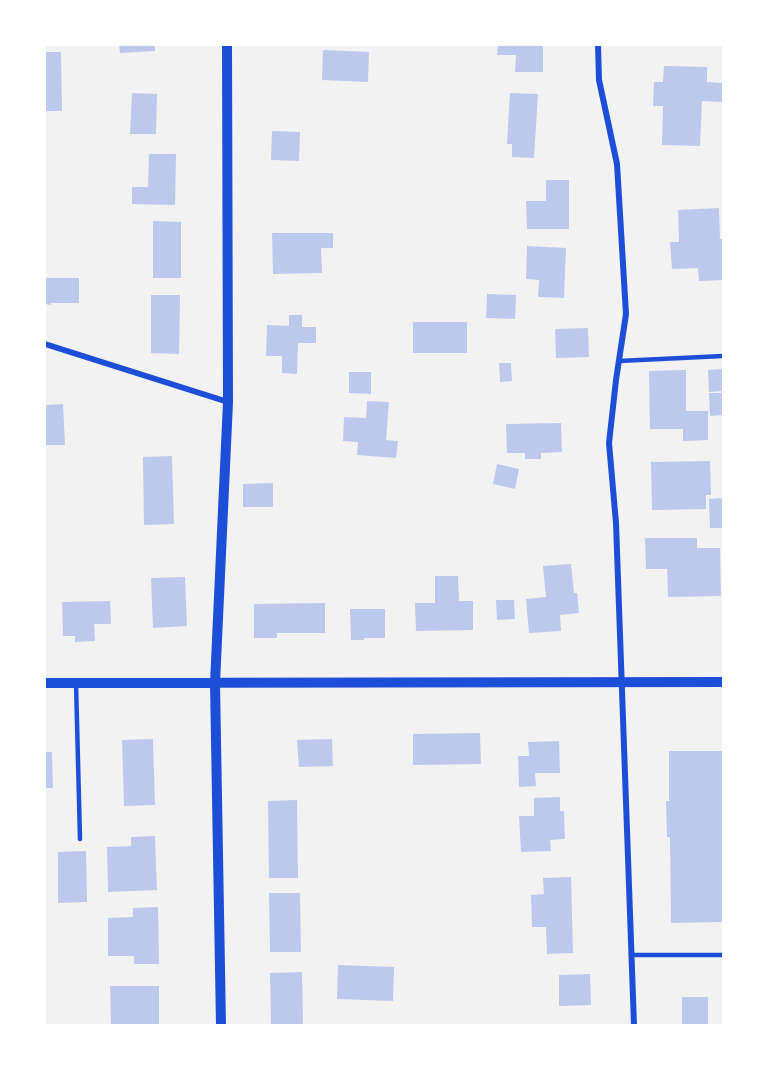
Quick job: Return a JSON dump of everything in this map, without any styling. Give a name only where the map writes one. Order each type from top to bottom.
[{"type":"street","points":[[221,1025],[215,682],[228,402],[227,45]]},
{"type":"street","points":[[598,45],[599,80],[617,164],[626,314],[609,443],[616,523],[634,1025]]},
{"type":"street","points":[[45,344],[228,402]]},
{"type":"street","points":[[45,683],[723,682]]},
{"type":"lane","points":[[619,361],[723,356]]},
{"type":"lane","points":[[76,683],[80,839]]},
{"type":"lane","points":[[631,955],[723,955]]},
{"type":"building","points":[[119,45],[155,45],[155,51],[120,53]]},
{"type":"building","points":[[498,45],[543,45],[543,72],[515,72],[516,55],[497,55]]},
{"type":"building","points":[[323,50],[369,52],[368,82],[322,80]]},
{"type":"building","points":[[45,52],[61,52],[62,111],[45,111]]},
{"type":"building","points":[[664,66],[707,67],[707,82],[723,83],[722,102],[702,101],[700,146],[662,145],[663,106],[653,106],[654,82],[663,82]]},
{"type":"building","points":[[132,93],[157,94],[156,134],[130,134]]},
{"type":"building","points":[[510,93],[538,94],[534,158],[512,157],[512,144],[507,144]]},
{"type":"building","points":[[272,131],[300,132],[299,161],[271,160]]},
{"type":"building","points":[[149,154],[176,154],[175,205],[132,204],[132,187],[148,187]]},
{"type":"building","points":[[546,180],[569,180],[569,229],[527,229],[526,201],[546,201]]},
{"type":"building","points":[[719,208],[720,239],[723,239],[723,280],[699,281],[698,268],[672,269],[670,242],[679,242],[678,210]]},
{"type":"building","points":[[153,221],[181,222],[181,278],[153,278]]},
{"type":"building","points":[[272,233],[333,233],[333,248],[321,248],[322,273],[273,274]]},
{"type":"building","points":[[527,246],[566,248],[564,298],[538,297],[539,280],[526,279]]},
{"type":"building","points":[[45,278],[79,278],[79,303],[45,304]]},
{"type":"building","points":[[487,294],[516,295],[515,319],[486,318]]},
{"type":"building","points":[[151,295],[180,295],[179,354],[151,353]]},
{"type":"building","points":[[289,315],[302,315],[302,327],[316,327],[316,343],[298,343],[297,374],[282,373],[282,356],[266,356],[267,325],[289,326]]},
{"type":"building","points":[[413,322],[467,322],[467,353],[413,353]]},
{"type":"building","points":[[588,328],[589,357],[556,358],[555,329]]},
{"type":"building","points":[[499,363],[511,363],[512,381],[500,382]]},
{"type":"building","points":[[723,369],[723,391],[709,392],[708,370]]},
{"type":"building","points":[[686,370],[686,411],[708,411],[708,440],[683,441],[683,429],[650,429],[649,371]]},
{"type":"building","points":[[349,372],[371,372],[371,394],[349,393]]},
{"type":"building","points":[[709,393],[723,393],[723,415],[710,416]]},
{"type":"building","points":[[367,401],[389,402],[386,440],[398,441],[396,458],[357,455],[358,442],[343,441],[344,417],[366,418]]},
{"type":"building","points":[[63,404],[65,445],[45,445],[45,405]]},
{"type":"building","points":[[561,423],[562,452],[541,453],[541,459],[525,459],[525,453],[507,453],[506,424]]},
{"type":"building","points":[[172,456],[174,524],[144,525],[143,457]]},
{"type":"building","points":[[710,461],[711,495],[706,495],[706,509],[652,510],[651,462]]},
{"type":"building","points":[[497,464],[519,469],[515,489],[493,484]]},
{"type":"building","points":[[273,483],[273,507],[243,507],[243,484]]},
{"type":"building","points":[[723,498],[723,528],[710,528],[709,499]]},
{"type":"building","points":[[645,538],[697,538],[697,548],[720,548],[721,596],[668,597],[667,569],[646,569]]},
{"type":"building","points":[[571,564],[579,613],[560,615],[561,631],[529,633],[526,599],[546,597],[543,566]]},
{"type":"building","points":[[435,576],[458,576],[459,601],[473,601],[473,630],[416,631],[415,603],[435,603]]},
{"type":"building","points":[[185,577],[187,626],[153,628],[151,578]]},
{"type":"building","points":[[496,600],[514,600],[515,619],[497,620]]},
{"type":"building","points":[[110,601],[111,624],[94,624],[95,641],[75,642],[75,636],[63,636],[62,602]]},
{"type":"building","points":[[325,603],[325,633],[277,633],[277,638],[254,638],[254,604]]},
{"type":"building","points":[[350,609],[385,609],[385,638],[351,640]]},
{"type":"building","points":[[480,733],[481,764],[413,765],[413,734]]},
{"type":"building","points":[[153,739],[155,805],[124,806],[122,740]]},
{"type":"building","points":[[332,739],[333,766],[299,767],[297,740]]},
{"type":"building","points":[[559,741],[560,773],[535,773],[536,786],[519,787],[518,756],[529,756],[528,742]]},
{"type":"building","points":[[669,751],[723,751],[723,922],[671,923],[670,837],[667,837],[666,801],[669,801]]},
{"type":"building","points":[[45,752],[52,752],[53,788],[45,788]]},
{"type":"building","points":[[560,797],[560,811],[564,811],[565,839],[550,840],[551,851],[521,852],[519,816],[534,816],[534,798]]},
{"type":"building","points":[[297,800],[298,878],[269,878],[268,801]]},
{"type":"building","points":[[155,836],[157,890],[108,892],[107,847],[131,846],[131,837]]},
{"type":"building","points":[[86,851],[87,902],[58,903],[58,852]]},
{"type":"building","points":[[571,877],[573,953],[547,954],[546,927],[532,927],[531,895],[544,894],[543,878]]},
{"type":"building","points":[[269,893],[300,893],[301,952],[270,952]]},
{"type":"building","points":[[158,907],[159,964],[134,964],[134,956],[108,956],[108,918],[133,917],[133,908]]},
{"type":"building","points":[[338,965],[394,967],[393,1001],[337,999]]},
{"type":"building","points":[[302,972],[303,1025],[271,1025],[270,973]]},
{"type":"building","points":[[590,974],[591,1005],[559,1006],[559,975]]},
{"type":"building","points":[[110,986],[159,986],[159,1025],[111,1025]]},
{"type":"building","points":[[682,997],[708,997],[708,1025],[682,1025]]}]
